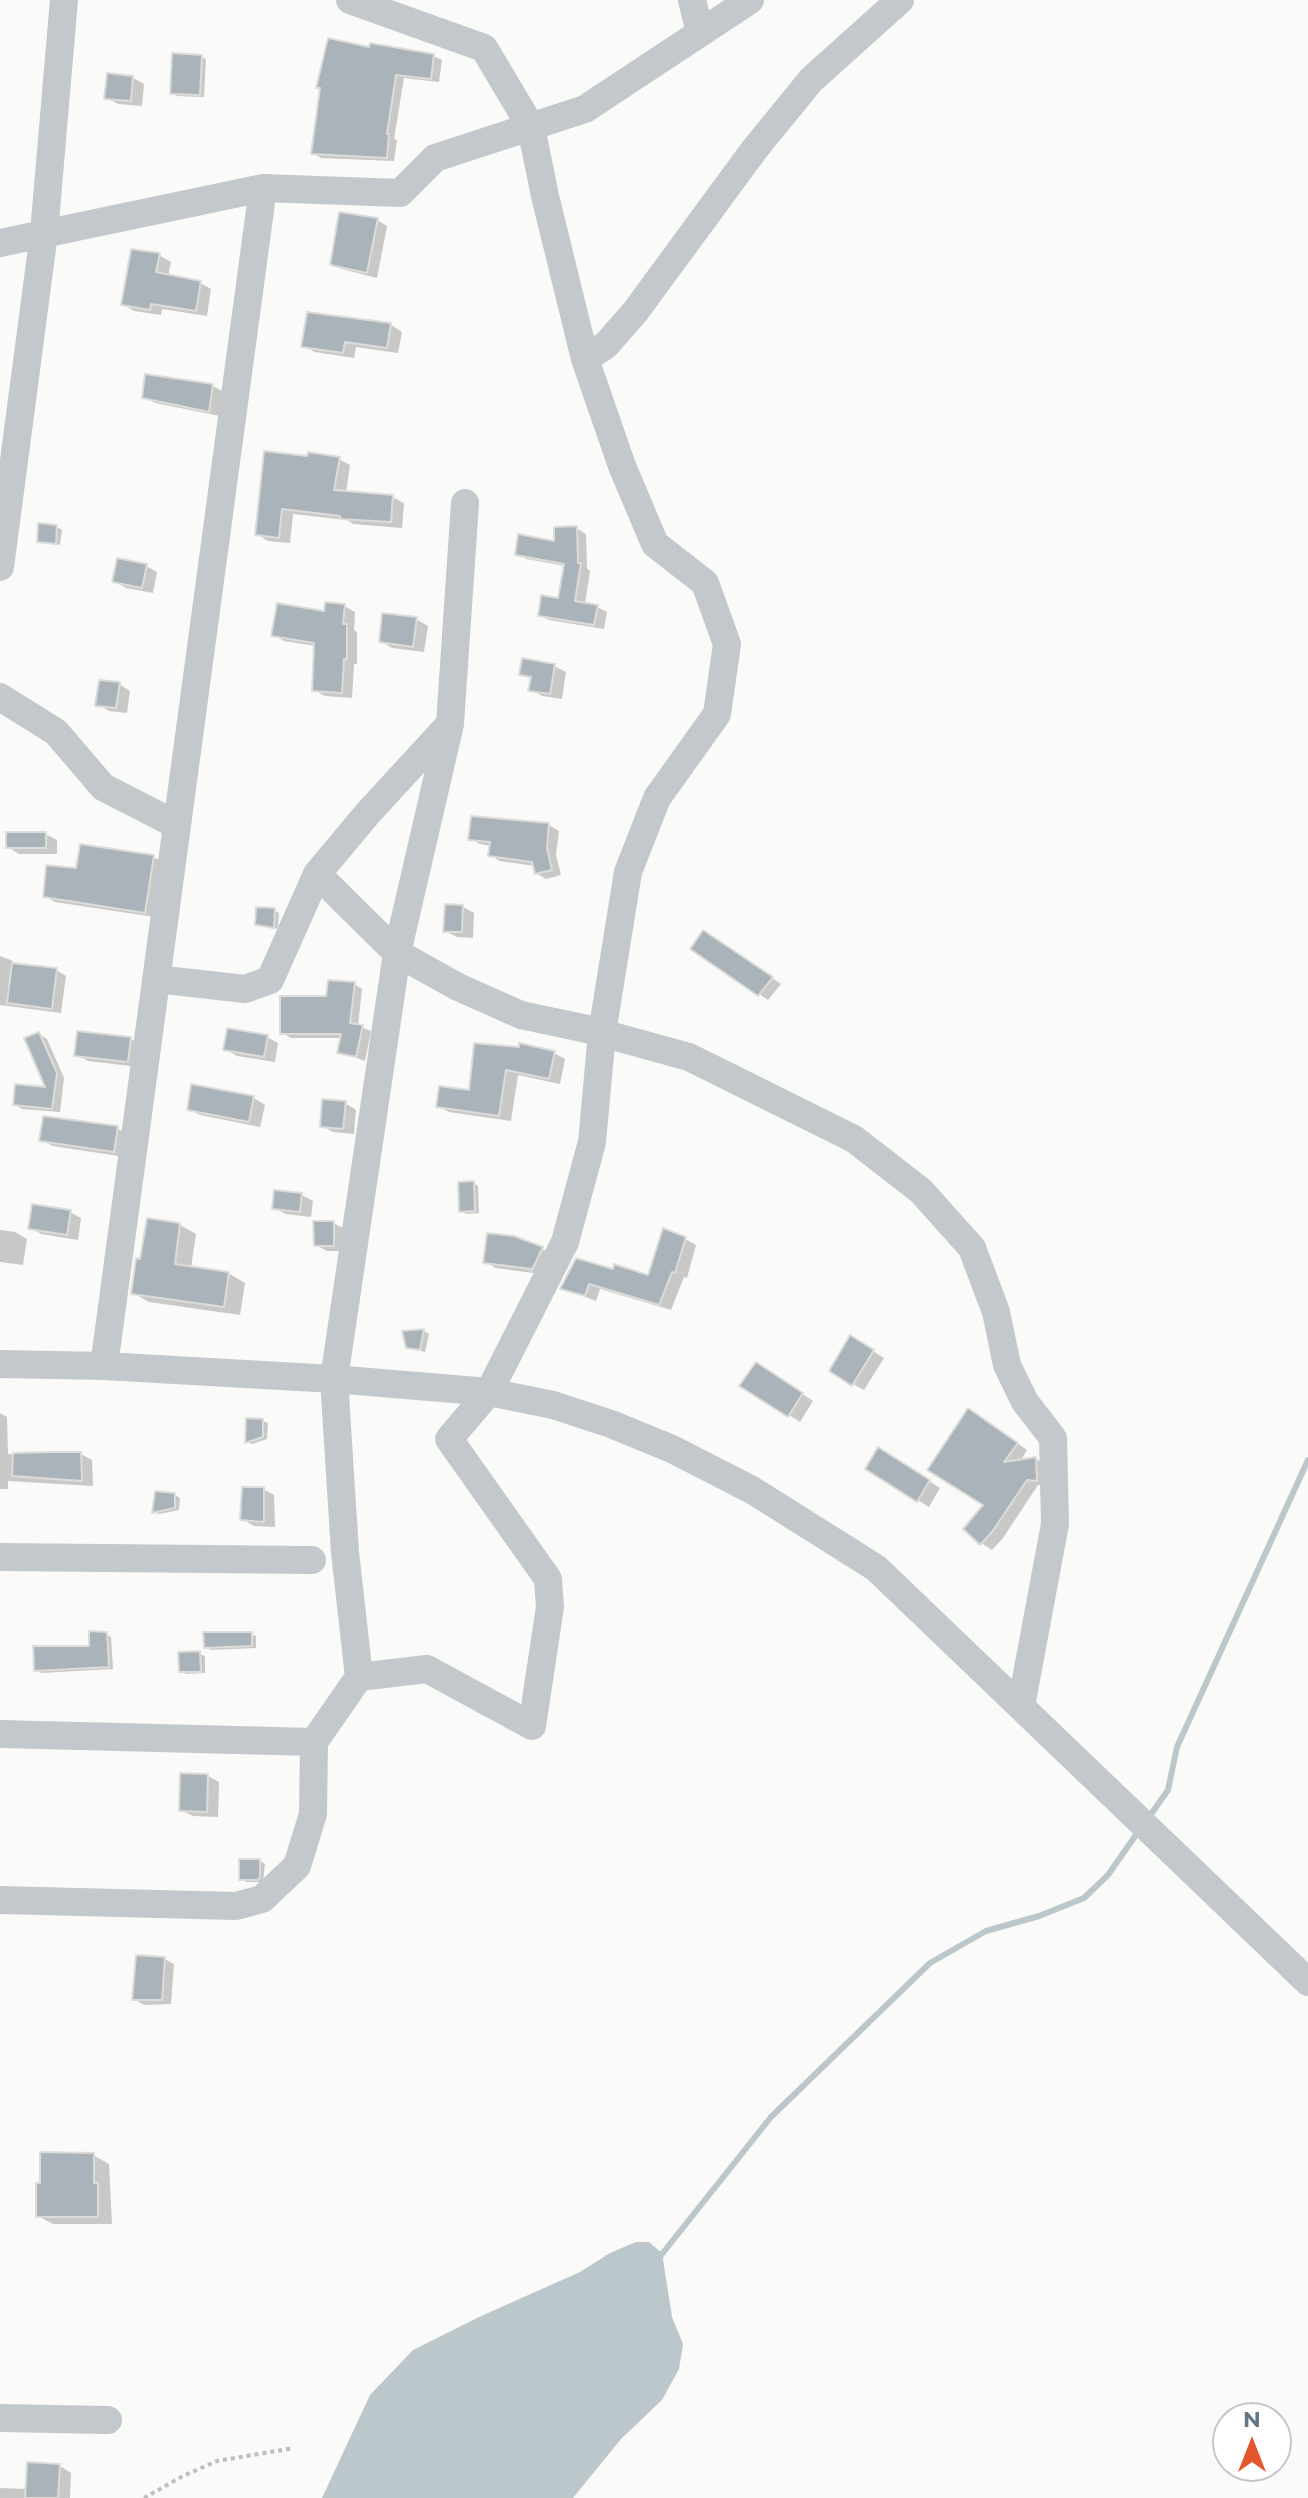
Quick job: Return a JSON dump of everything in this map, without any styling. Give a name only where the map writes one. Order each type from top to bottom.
[{"type":"street","points":[[0,567],[44,233],[64,0]]},
{"type":"street","points":[[350,0],[484,48],[531,127],[585,359],[622,466],[655,544],[705,583],[727,644],[717,714],[657,798],[628,872],[602,1033],[592,1142],[565,1242],[489,1392],[449,1439],[548,1579],[550,1607],[532,1726],[427,1669],[359,1677]]},
{"type":"street","points":[[692,0],[700,33]]},
{"type":"street","points":[[0,243],[263,188],[400,193],[435,158],[585,109],[750,0]]},
{"type":"street","points":[[585,359],[606,345],[635,312],[754,150],[811,80],[900,0]]},
{"type":"street","points":[[104,1366],[263,188]]},
{"type":"street","points":[[0,1900],[236,1906],[262,1899],[297,1866],[313,1814],[314,1742],[359,1677],[345,1552],[334,1379],[397,953],[450,724],[465,503]]},
{"type":"street","points":[[0,697],[56,732],[103,787],[177,825]]},
{"type":"street","points":[[156,979],[245,989],[270,980],[317,874],[450,724]]},
{"type":"street","points":[[317,874],[397,953],[458,987],[521,1015],[689,1057],[854,1139],[921,1191],[972,1248],[996,1312],[1007,1365],[1025,1402],[1053,1438],[1055,1524],[1021,1706]]},
{"type":"street","points":[[0,1364],[104,1366],[334,1379],[489,1392],[553,1405],[672,1449],[752,1490],[876,1568],[1308,1982]]},
{"type":"street","points":[[0,1557],[312,1560]]},
{"type":"street","points":[[0,1734],[314,1742]]},
{"type":"street","points":[[0,2418],[108,2420]]},
{"type":"path","points":[[144,2498],[217,2461],[294,2448]]},
{"type":"shaded area","points":[[636,2242],[649,2242],[662,2253],[672,2317],[683,2344],[679,2369],[662,2400],[621,2439],[573,2498],[322,2498],[370,2395],[413,2350],[580,2272],[610,2253]]},
{"type":"building","points":[[328,38],[369,47],[370,43],[434,54],[431,79],[396,75],[387,134],[387,158],[311,154],[320,88],[316,88]]},
{"type":"building","points":[[172,53],[202,55],[200,95],[170,94]]},
{"type":"building","points":[[107,73],[133,76],[131,101],[104,99]]},
{"type":"building","points":[[339,212],[378,218],[367,273],[330,265]]},
{"type":"building","points":[[131,249],[160,253],[156,272],[201,281],[196,311],[151,304],[150,310],[121,305]]},
{"type":"building","points":[[307,312],[391,323],[387,348],[345,342],[343,353],[301,347]]},
{"type":"building","points":[[145,374],[213,384],[209,412],[142,398]]},
{"type":"building","points":[[264,451],[307,456],[308,452],[340,457],[334,490],[393,495],[391,522],[340,519],[340,516],[282,509],[279,538],[255,535]]},
{"type":"building","points":[[38,523],[57,525],[56,544],[37,542]]},
{"type":"building","points":[[577,526],[578,563],[581,563],[575,601],[598,605],[594,625],[538,616],[541,595],[558,598],[564,564],[515,555],[518,534],[554,541],[554,527]]},
{"type":"building","points":[[117,558],[147,564],[142,588],[112,582]]},
{"type":"building","points":[[325,602],[345,604],[343,624],[347,624],[347,659],[344,659],[342,693],[312,691],[314,643],[271,636],[277,603],[324,611]]},
{"type":"building","points":[[382,613],[417,617],[413,647],[379,642]]},
{"type":"building","points":[[522,658],[555,664],[550,694],[528,691],[531,677],[519,675]]},
{"type":"building","points":[[99,680],[120,682],[116,708],[95,706]]},
{"type":"building","points":[[471,816],[549,823],[547,848],[552,870],[535,874],[532,862],[488,856],[490,842],[468,840]]},
{"type":"building","points":[[6,832],[46,832],[46,848],[6,848]]},
{"type":"building","points":[[80,844],[154,855],[145,913],[43,897],[46,865],[76,868]]},
{"type":"building","points":[[445,904],[463,905],[462,932],[443,932]]},
{"type":"building","points":[[256,907],[275,908],[274,928],[255,925]]},
{"type":"building","points":[[703,930],[773,977],[758,996],[690,949]]},
{"type":"building","points":[[12,963],[57,968],[52,1009],[7,1003]]},
{"type":"building","points":[[328,980],[355,982],[350,1023],[363,1025],[356,1057],[337,1053],[341,1034],[280,1034],[280,996],[326,996]]},
{"type":"building","points":[[227,1028],[268,1035],[264,1057],[223,1050]]},
{"type":"building","points":[[77,1031],[131,1037],[128,1062],[74,1056]]},
{"type":"building","points":[[39,1032],[57,1073],[52,1109],[13,1105],[15,1084],[45,1087],[24,1038]]},
{"type":"building","points":[[474,1043],[519,1047],[519,1043],[555,1051],[549,1079],[506,1070],[499,1116],[436,1107],[439,1086],[469,1090]]},
{"type":"building","points":[[191,1084],[254,1096],[249,1122],[187,1110]]},
{"type":"building","points":[[322,1099],[346,1101],[343,1129],[320,1127]]},
{"type":"building","points":[[43,1116],[118,1126],[114,1152],[39,1141]]},
{"type":"building","points":[[474,1181],[475,1211],[459,1212],[458,1182]]},
{"type":"building","points":[[274,1190],[302,1193],[300,1212],[272,1209]]},
{"type":"building","points":[[32,1204],[71,1210],[67,1235],[28,1229]]},
{"type":"building","points":[[147,1218],[180,1223],[175,1264],[229,1272],[224,1307],[131,1294],[136,1258],[140,1259]]},
{"type":"building","points":[[313,1221],[334,1221],[334,1246],[314,1246]]},
{"type":"building","points":[[663,1228],[686,1237],[675,1273],[672,1272],[659,1305],[589,1284],[585,1296],[560,1289],[576,1258],[613,1269],[614,1264],[648,1275]]},
{"type":"building","points":[[487,1233],[514,1236],[543,1247],[531,1272],[532,1269],[483,1263]]},
{"type":"building","points":[[424,1329],[420,1350],[406,1348],[402,1331]]},
{"type":"building","points":[[850,1335],[874,1350],[852,1386],[829,1371]]},
{"type":"building","points":[[756,1362],[803,1393],[788,1417],[739,1386]]},
{"type":"building","points":[[968,1408],[1018,1443],[1004,1462],[1036,1457],[1037,1481],[1027,1480],[980,1545],[963,1529],[983,1505],[927,1470]]},
{"type":"building","points":[[246,1418],[263,1419],[263,1437],[245,1443]]},
{"type":"building","points":[[878,1447],[930,1480],[917,1502],[865,1469]]},
{"type":"building","points":[[81,1452],[82,1481],[12,1476],[13,1453]]},
{"type":"building","points":[[242,1487],[264,1487],[264,1522],[240,1520]]},
{"type":"building","points":[[155,1491],[175,1493],[175,1508],[152,1513]]},
{"type":"building","points":[[89,1631],[107,1632],[109,1667],[34,1671],[33,1646],[89,1646]]},
{"type":"building","points":[[203,1632],[252,1632],[252,1646],[204,1648]]},
{"type":"building","points":[[200,1651],[201,1672],[179,1672],[178,1652]]},
{"type":"building","points":[[180,1773],[208,1774],[207,1812],[179,1811]]},
{"type":"building","points":[[239,1859],[260,1859],[258,1880],[239,1880]]},
{"type":"building","points":[[136,1955],[165,1957],[162,2000],[132,2000]]},
{"type":"building","points":[[40,2152],[94,2153],[98,2217],[36,2217]]},
{"type":"building","points":[[27,2462],[60,2464],[58,2498],[25,2498]]},
{"type":"waterway","points":[[1149,1817],[1168,1790],[1177,1747],[1308,1460]]},
{"type":"waterway","points":[[658,2259],[771,2117],[930,1963],[986,1931],[1039,1916],[1084,1898],[1108,1875],[1138,1832]]}]
